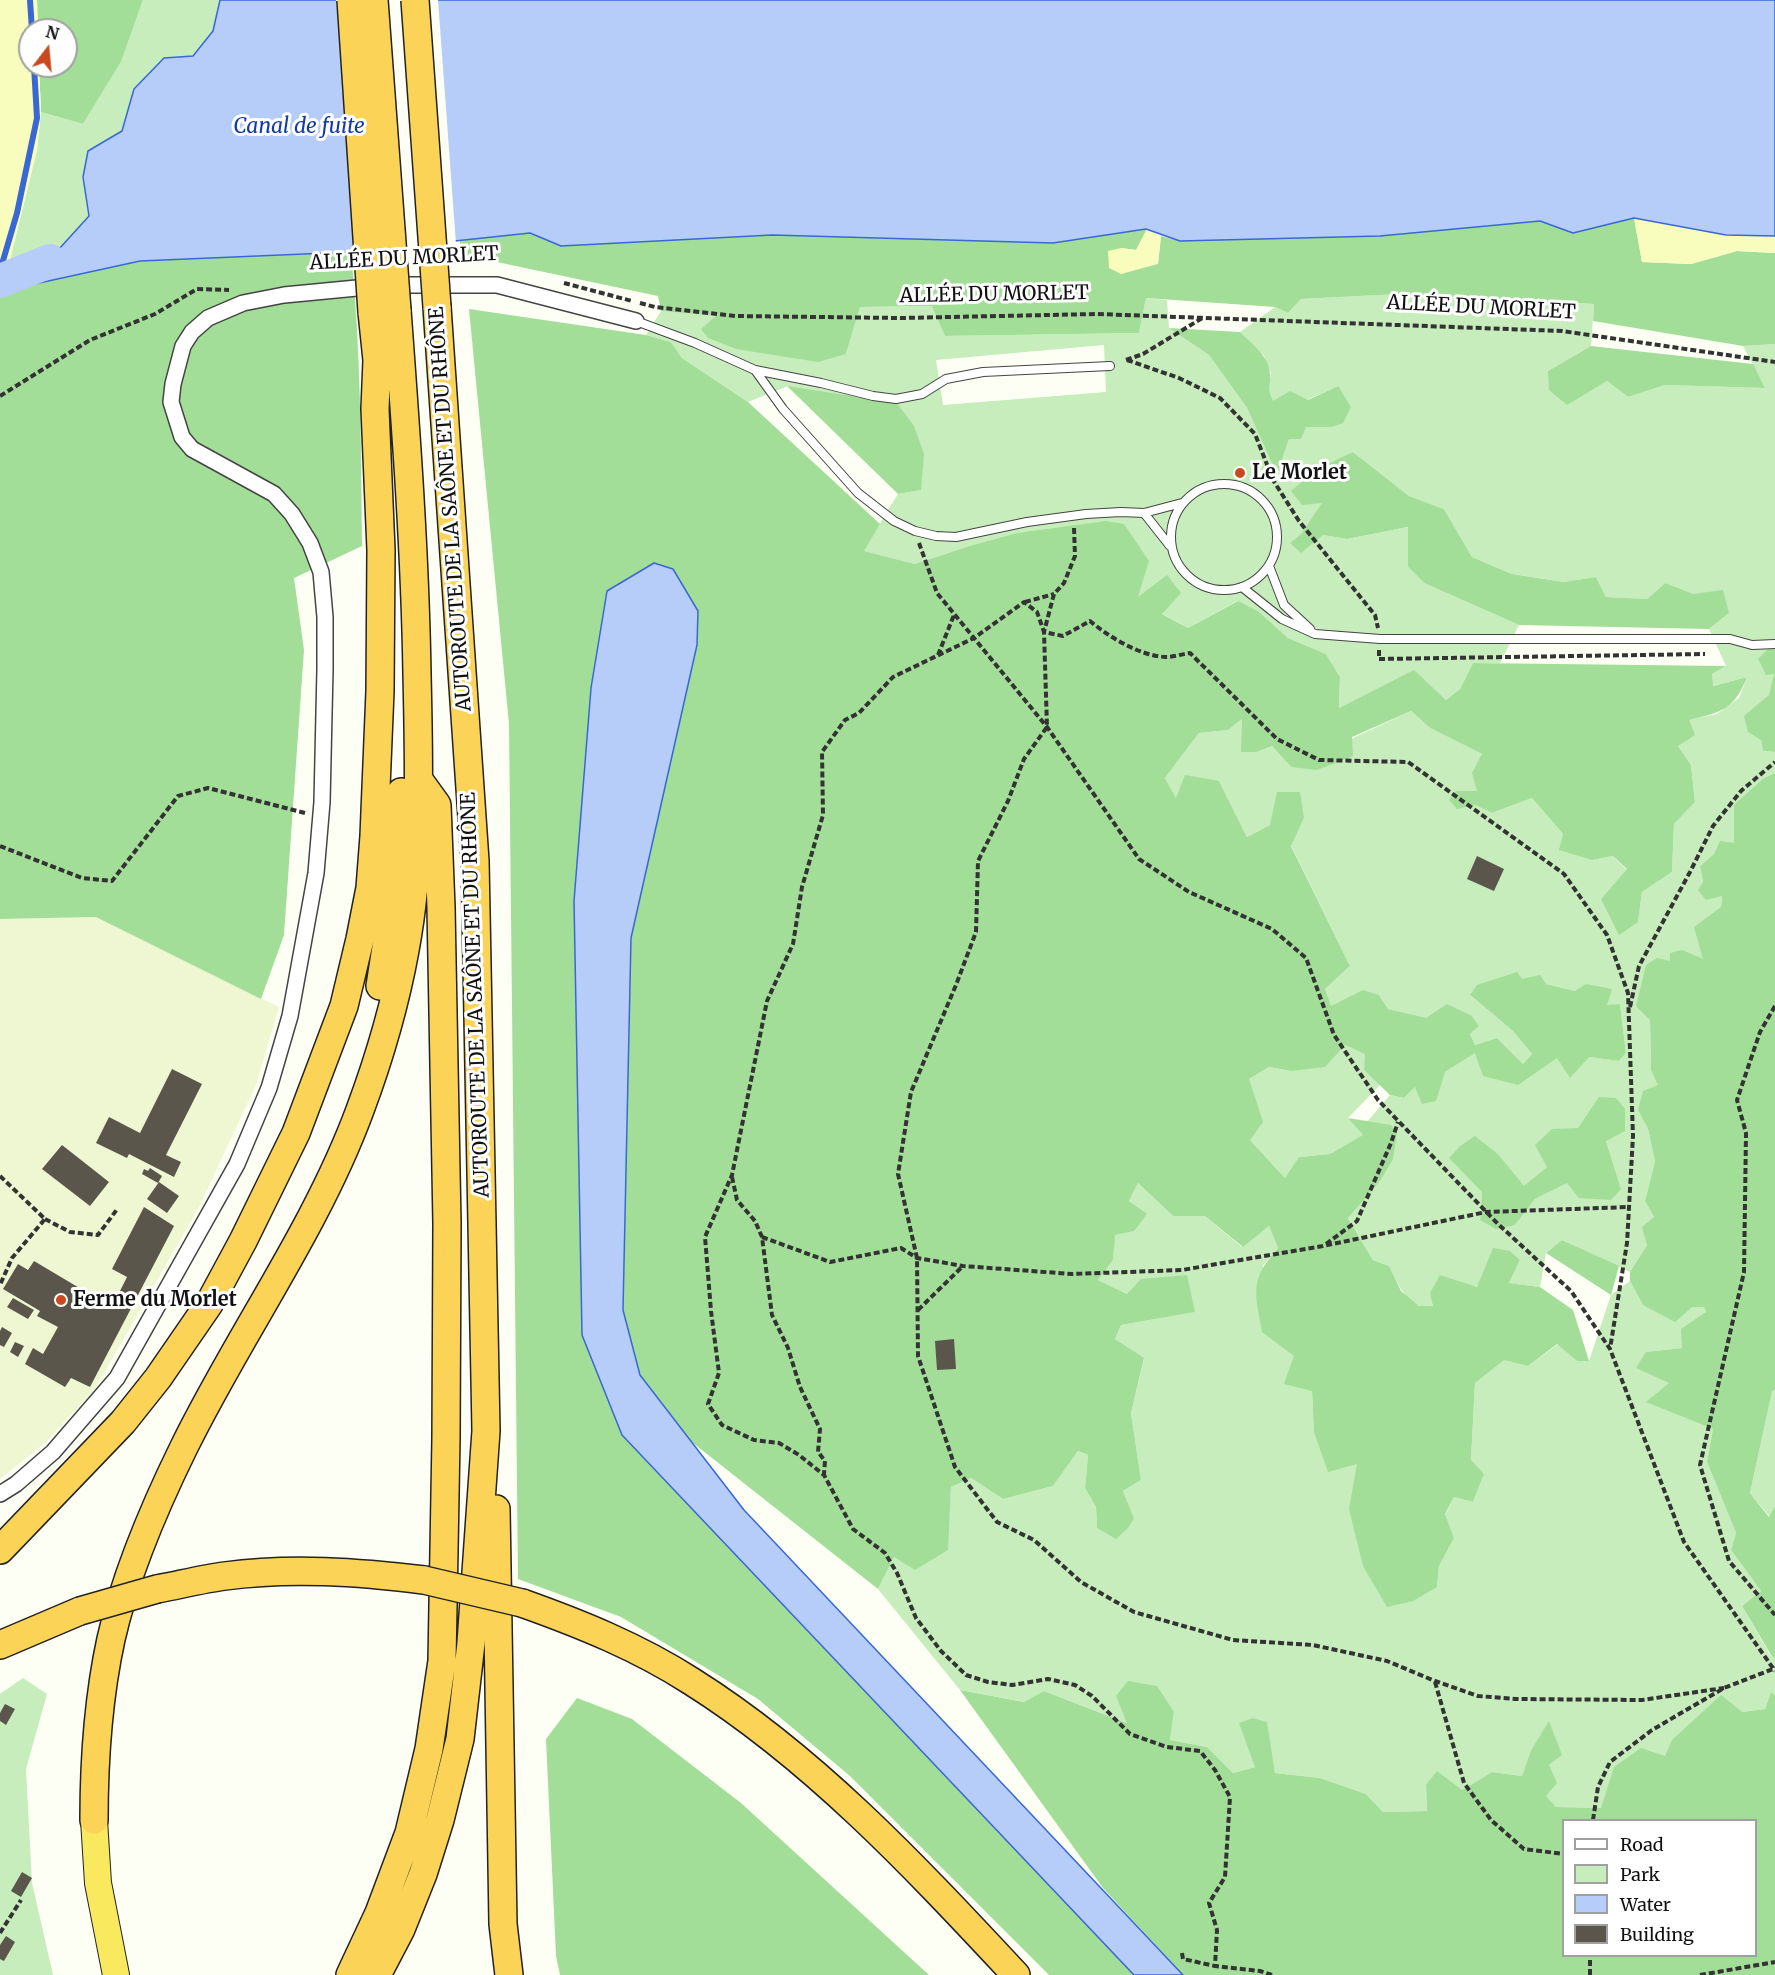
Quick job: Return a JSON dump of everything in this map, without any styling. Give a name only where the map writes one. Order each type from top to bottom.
[{"type":"highway","points":[[116,1975],[98,1883],[94,1820],[94,1763],[100,1703],[111,1638],[153,1512],[185,1444],[332,1176],[360,1111],[383,1040],[406,947],[415,875],[419,780],[414,545],[385,311],[351,0]]},
{"type":"highway","points":[[0,1550],[123,1422],[158,1378],[209,1304],[296,1133],[344,1006],[370,888],[375,836],[380,680],[381,550],[375,409],[377,360],[385,311],[374,0]]},
{"type":"highway","name":"AUTOROUTE DE LA SAÔNE ET DU RHÔNE","points":[[377,1975],[401,1929],[423,1874],[440,1820],[460,1739],[471,1643],[486,1431],[475,861],[415,0]]},
{"type":"highway","points":[[377,360],[385,408],[393,520],[404,752],[389,928],[376,1012],[383,1040]]},
{"type":"highway","points":[[350,1975],[379,1913],[409,1833],[429,1749],[442,1661],[447,1224],[441,918],[436,805],[419,780]]},
{"type":"highway","points":[[486,1431],[496,1481],[503,1924],[509,1975]]},
{"type":"highway","points":[[0,1645],[80,1611],[157,1589],[226,1576],[298,1571],[376,1574],[424,1580],[522,1603],[577,1623],[629,1646],[689,1680],[770,1736],[855,1810],[936,1890],[1016,1975]]},
{"type":"street","name":"ALLÉE DU MORLET","points":[[0,1494],[16,1484],[53,1452],[117,1378],[237,1164],[272,1078],[290,1016],[316,873],[322,802],[325,617],[321,572],[310,543],[291,514],[274,494],[192,449],[182,437],[171,402],[175,373],[183,346],[192,332],[208,318],[243,303],[284,295],[388,285],[497,285],[636,321]]},
{"type":"lane","name":"ALLÉE DU MORLET","points":[[636,321],[695,343],[755,370],[896,399],[922,394],[946,379],[983,372],[1110,366]]},
{"type":"lane","points":[[755,370],[783,409],[858,493],[894,521],[915,531],[936,536],[956,537],[1073,515],[1144,513],[1182,503],[1203,487],[1221,483],[1240,486],[1256,494],[1270,511],[1277,528],[1276,549],[1269,566],[1258,578],[1242,587],[1228,590],[1210,589],[1193,581],[1176,563],[1170,546],[1144,513]]},
{"type":"lane","points":[[1170,546],[1173,519],[1182,503]]},
{"type":"lane","points":[[1269,566],[1284,605],[1315,634]]},
{"type":"lane","points":[[1242,587],[1282,619],[1315,634],[1380,639],[1730,639],[1752,645],[1775,644]]},
{"type":"path","name":"ALLÉE DU MORLET","points":[[561,283],[584,287],[655,307],[735,316],[901,318],[1097,314],[1562,331],[1775,362]]},
{"type":"path","points":[[0,396],[90,340],[155,315],[197,289],[216,288],[237,291]]},
{"type":"path","points":[[1110,366],[1143,354],[1204,317]]},
{"type":"path","points":[[1127,360],[1179,378],[1220,398],[1255,434],[1273,480],[1299,521],[1375,615],[1380,639],[1379,659],[1715,654]]},
{"type":"path","points":[[1073,515],[1075,556],[1064,583],[1054,594],[1044,632],[1047,727],[1024,759],[1008,801],[978,861],[976,932],[911,1092],[898,1174],[917,1258],[918,1356],[955,1467],[997,1522],[1034,1540],[1081,1581],[1134,1612],[1233,1640],[1313,1645],[1387,1661],[1478,1696],[1515,1699],[1642,1700],[1724,1688]]},
{"type":"path","points":[[915,531],[937,593],[1047,727],[1139,859],[1189,892],[1272,929],[1306,958],[1334,1035],[1378,1100],[1486,1212],[1571,1291],[1610,1349],[1684,1542],[1774,1669],[1724,1688],[1652,1730],[1610,1762],[1598,1787],[1593,1819]]},
{"type":"path","points":[[1054,594],[1024,602],[974,638],[893,677],[859,713],[845,720],[822,752],[823,814],[802,887],[793,944],[767,1001],[732,1175],[705,1237],[719,1373],[708,1404],[722,1425],[754,1440],[779,1443],[799,1455],[824,1475],[853,1529],[885,1553],[897,1573],[916,1618],[941,1651],[966,1675],[988,1682],[1012,1685],[1048,1679],[1076,1685],[1092,1696],[1130,1734],[1167,1747],[1200,1751],[1215,1770],[1230,1797],[1225,1877],[1209,1904],[1217,1930],[1215,1966]]},
{"type":"path","points":[[1024,602],[1037,612],[1044,632]]},
{"type":"path","points":[[938,656],[954,614]]},
{"type":"path","points":[[1044,632],[1063,636],[1090,621],[1108,635],[1138,650],[1165,657],[1190,653],[1277,739],[1319,760],[1408,762],[1564,874],[1607,935],[1628,993],[1633,1136],[1627,1243],[1610,1349]]},
{"type":"path","points":[[1629,1013],[1639,966],[1713,826],[1741,791],[1775,762]]},
{"type":"path","points":[[0,846],[82,878],[112,880],[178,796],[208,788],[306,813]]},
{"type":"path","points":[[305,825],[307,803]]},
{"type":"path","points":[[1775,1006],[1760,1032],[1737,1100],[1746,1133],[1744,1272],[1700,1464],[1729,1561],[1775,1615]]},
{"type":"path","points":[[1323,1246],[1357,1221],[1398,1122]]},
{"type":"path","points":[[732,1175],[737,1200],[755,1221],[762,1237],[772,1315],[788,1348],[800,1387],[820,1429],[818,1452],[825,1461],[824,1475]]},
{"type":"path","points":[[0,1176],[45,1219],[70,1232],[98,1235],[118,1208]]},
{"type":"path","points":[[762,1237],[830,1262],[901,1248],[917,1258],[963,1266],[1072,1274],[1182,1270],[1323,1246],[1486,1212],[1629,1207]]},
{"type":"path","points":[[0,1285],[12,1258],[45,1219]]},
{"type":"path","points":[[917,1311],[963,1266]]},
{"type":"path","points":[[1435,1681],[1464,1783],[1491,1820],[1524,1849],[1562,1854]]},
{"type":"path","points":[[0,1933],[21,1900]]},
{"type":"path","points":[[1182,1953],[1183,1959],[1215,1966],[1260,1971],[1272,1975]]},
{"type":"path","points":[[1590,1957],[1590,1975]]},
{"type":"path","points":[[1700,1975],[1775,1962]]},
{"type":"shaded area","points":[[37,0],[143,0],[121,62],[83,124],[41,112],[40,78],[78,78],[78,18],[38,18]]},
{"type":"shaded area","points":[[1634,218],[1642,262],[1691,264],[1737,251],[1775,253],[1775,344],[1743,346],[1593,321],[1594,304],[1400,294],[1301,299],[1288,313],[1275,307],[1146,298],[1139,333],[945,336],[932,306],[860,307],[846,354],[818,362],[736,349],[708,338],[701,329],[716,316],[661,311],[658,296],[492,261],[460,260],[460,240],[530,233],[561,246],[772,235],[1053,243],[1147,229],[1136,250],[1121,248],[1158,264],[1161,236],[1180,241],[1380,236],[1540,221],[1573,233]]},
{"type":"shaded area","points":[[351,252],[359,362],[362,546],[294,578],[304,650],[284,935],[261,999],[96,917],[0,919],[0,296],[7,290],[140,261]]},
{"type":"shaded area","points":[[469,309],[646,335],[671,342],[682,358],[748,402],[880,524],[864,551],[915,564],[1017,533],[1106,521],[1124,524],[1149,561],[1138,597],[1167,575],[1181,593],[1162,614],[1188,628],[1238,601],[1258,611],[1288,638],[1326,654],[1340,677],[1339,708],[1414,670],[1446,700],[1460,689],[1473,663],[1726,666],[1712,674],[1713,686],[1747,677],[1737,697],[1726,708],[1689,720],[1695,735],[1678,746],[1691,765],[1695,802],[1674,824],[1672,872],[1642,892],[1638,922],[1619,935],[1601,899],[1627,869],[1613,856],[1592,860],[1559,850],[1563,834],[1532,798],[1492,813],[1475,805],[1457,809],[1449,800],[1456,791],[1477,791],[1472,773],[1482,754],[1430,728],[1411,711],[1352,737],[1353,756],[1317,770],[1291,767],[1272,746],[1257,752],[1241,752],[1242,719],[1228,730],[1199,733],[1165,778],[1176,798],[1185,775],[1219,781],[1247,837],[1270,825],[1277,792],[1300,792],[1304,818],[1291,846],[1350,966],[1325,989],[1331,1006],[1363,990],[1379,995],[1388,1009],[1426,1018],[1447,1004],[1472,1016],[1479,1026],[1470,1034],[1475,1045],[1497,1038],[1523,1064],[1532,1054],[1513,1031],[1470,995],[1477,985],[1517,972],[1522,979],[1540,975],[1546,984],[1575,991],[1586,984],[1612,989],[1607,1005],[1620,1004],[1626,1053],[1619,1061],[1589,1057],[1570,1078],[1557,1058],[1518,1085],[1483,1076],[1475,1053],[1445,1072],[1436,1101],[1422,1104],[1415,1087],[1404,1098],[1390,1095],[1364,1070],[1365,1054],[1345,1045],[1325,1067],[1291,1071],[1269,1067],[1249,1079],[1263,1122],[1250,1140],[1285,1178],[1299,1157],[1330,1154],[1363,1135],[1348,1118],[1391,1125],[1397,1133],[1393,1159],[1380,1181],[1348,1218],[1373,1260],[1389,1266],[1401,1291],[1419,1306],[1433,1306],[1430,1293],[1440,1275],[1477,1287],[1493,1248],[1510,1251],[1520,1260],[1509,1283],[1540,1287],[1573,1310],[1589,1361],[1577,1361],[1557,1344],[1528,1366],[1504,1360],[1475,1383],[1471,1460],[1484,1474],[1473,1502],[1454,1497],[1445,1514],[1454,1538],[1439,1566],[1437,1587],[1413,1601],[1387,1607],[1363,1566],[1349,1509],[1357,1464],[1328,1472],[1314,1432],[1312,1391],[1284,1384],[1294,1356],[1262,1332],[1256,1287],[1262,1269],[1278,1248],[1269,1226],[1243,1247],[1205,1216],[1173,1216],[1138,1183],[1129,1201],[1147,1214],[1134,1231],[1115,1235],[1113,1260],[1098,1280],[1127,1294],[1141,1279],[1187,1275],[1195,1312],[1121,1325],[1115,1339],[1144,1358],[1131,1413],[1141,1480],[1123,1491],[1134,1518],[1128,1528],[1116,1539],[1097,1528],[1096,1507],[1085,1488],[1088,1455],[1078,1451],[1053,1486],[1003,1499],[971,1478],[951,1487],[948,1550],[915,1570],[894,1557],[878,1589],[693,1443],[640,1375],[623,1310],[631,938],[697,645],[591,688],[574,901],[583,1335],[622,1435],[1134,1975],[1049,1975],[850,1776],[758,1699],[621,1617],[518,1579],[509,724]]},
{"type":"shaded area","points":[[1169,328],[1240,332],[1267,362],[1270,374],[1269,389],[1273,401],[1290,391],[1308,400],[1338,386],[1351,407],[1343,423],[1331,427],[1306,427],[1301,439],[1289,439],[1277,474],[1247,408],[1209,355]]},
{"type":"shaded area","points":[[1591,346],[1753,364],[1765,388],[1665,385],[1628,397],[1607,381],[1567,405],[1549,390],[1548,371]]},
{"type":"shaded area","points":[[787,386],[897,403],[914,426],[924,454],[921,490],[898,494]]},
{"type":"shaded area","points":[[1353,452],[1409,496],[1444,509],[1472,557],[1512,574],[1564,582],[1596,577],[1606,597],[1647,599],[1665,583],[1693,594],[1723,590],[1729,613],[1709,629],[1519,625],[1424,583],[1408,567],[1408,527],[1347,539],[1323,535],[1301,553],[1290,543],[1301,534],[1322,503],[1302,505],[1291,491],[1317,469]]},
{"type":"shaded area","points":[[1775,642],[1775,752],[1763,751],[1761,740],[1748,732],[1744,716],[1769,695],[1774,674],[1766,675],[1758,659]]},
{"type":"shaded area","points":[[1775,773],[1775,1389],[1772,1392],[1750,1493],[1769,1517],[1775,1506],[1775,1659],[1742,1606],[1761,1591],[1731,1550],[1736,1533],[1707,1462],[1713,1429],[1646,1402],[1669,1383],[1636,1368],[1646,1352],[1682,1348],[1681,1329],[1706,1312],[1704,1307],[1692,1307],[1675,1322],[1643,1305],[1630,1281],[1630,1272],[1647,1245],[1642,1227],[1654,1217],[1645,1201],[1655,1161],[1648,1129],[1638,1110],[1643,1091],[1658,1085],[1651,1070],[1650,1020],[1636,1006],[1646,965],[1657,958],[1670,961],[1670,953],[1682,950],[1703,959],[1694,927],[1721,907],[1722,896],[1706,900],[1698,890],[1703,882],[1700,866],[1714,854],[1720,841],[1734,843],[1734,805],[1764,778]]},
{"type":"shaded area","name":"Ferme du Morlet","points":[[96,917],[279,1007],[256,1085],[199,1207],[95,1389],[45,1443],[0,1479],[0,919]]},
{"type":"shaded area","points":[[1599,1097],[1616,1098],[1625,1109],[1625,1131],[1606,1141],[1621,1189],[1611,1200],[1579,1198],[1567,1183],[1535,1199],[1515,1225],[1496,1229],[1480,1220],[1482,1192],[1449,1158],[1460,1146],[1475,1136],[1499,1155],[1524,1186],[1547,1167],[1535,1145],[1552,1129],[1578,1128]]},
{"type":"shaded area","points":[[1562,1240],[1619,1266],[1611,1295],[1546,1253]]},
{"type":"shaded area","points":[[1128,1681],[1157,1686],[1174,1712],[1170,1740],[1207,1747],[1233,1773],[1255,1767],[1239,1723],[1253,1718],[1267,1722],[1275,1773],[1320,1778],[1366,1794],[1383,1812],[1427,1811],[1426,1785],[1437,1771],[1462,1790],[1492,1772],[1522,1776],[1531,1750],[1549,1721],[1562,1755],[1549,1765],[1557,1783],[1546,1796],[1556,1807],[1601,1808],[1614,1767],[1641,1748],[1665,1756],[1672,1740],[1721,1695],[1742,1712],[1765,1709],[1771,1692],[1775,1695],[1775,1975],[1183,1975],[1103,1888],[960,1690],[1024,1702],[1044,1691],[1127,1723],[1116,1696]]},
{"type":"shaded area","points":[[577,1698],[632,1719],[741,1803],[929,1975],[560,1975],[556,1956],[546,1739]]},
{"type":"green space","points":[[143,0],[220,0],[220,3],[213,31],[193,56],[134,89],[122,131],[88,151],[83,177],[89,216],[59,249],[7,272],[37,150],[41,112],[83,124],[121,62]]},
{"type":"green space","points":[[1400,294],[1594,304],[1591,346],[1548,371],[1567,404],[1607,381],[1628,397],[1665,385],[1765,388],[1743,346],[1775,344],[1774,674],[1761,739],[1763,751],[1775,752],[1775,773],[1764,778],[1734,844],[1714,854],[1700,866],[1706,900],[1722,895],[1721,907],[1703,959],[1670,962],[1650,1020],[1651,1070],[1659,1085],[1638,1110],[1648,1129],[1655,1161],[1645,1201],[1654,1217],[1647,1245],[1630,1272],[1562,1240],[1546,1253],[1540,1287],[1509,1283],[1520,1260],[1455,1297],[1441,1303],[1420,1306],[1401,1289],[1389,1266],[1373,1260],[1348,1217],[1380,1181],[1391,1126],[1367,1122],[1390,1095],[1404,1098],[1415,1087],[1445,1072],[1476,1052],[1483,1076],[1557,1058],[1590,1057],[1619,1061],[1626,1053],[1620,1004],[1607,1006],[1575,991],[1546,984],[1471,996],[1513,1031],[1532,1054],[1523,1064],[1497,1038],[1475,1045],[1470,1034],[1479,1026],[1472,1016],[1426,1019],[1388,1009],[1379,995],[1331,1007],[1325,989],[1350,966],[1291,845],[1304,818],[1270,825],[1247,837],[1219,781],[1176,798],[1165,778],[1199,733],[1228,730],[1242,719],[1257,752],[1272,746],[1291,767],[1411,711],[1430,728],[1482,754],[1475,805],[1492,813],[1532,798],[1563,834],[1592,860],[1613,856],[1627,870],[1601,899],[1638,922],[1642,892],[1672,872],[1674,824],[1695,802],[1691,765],[1678,746],[1688,720],[1717,714],[1739,698],[1747,677],[1712,686],[1712,674],[1726,666],[1709,629],[1729,613],[1665,583],[1647,599],[1606,597],[1596,577],[1565,582],[1512,574],[1472,557],[1444,509],[1409,496],[1353,452],[1323,503],[1301,534],[1290,543],[1323,535],[1347,539],[1408,527],[1408,567],[1424,583],[1519,625],[1500,663],[1473,663],[1460,689],[1446,700],[1414,671],[1339,708],[1340,677],[1326,654],[1288,638],[1258,611],[1237,601],[1188,628],[1018,533],[915,564],[863,551],[898,494],[921,490],[788,386],[748,402],[682,358],[671,342],[646,335],[661,311],[717,316],[846,354],[860,307],[933,306],[945,336],[1139,333],[1146,298],[1167,300],[1169,328],[1209,355],[1247,408],[1277,473],[1289,439],[1306,427],[1331,427],[1338,386],[1307,400],[1272,402],[1268,388],[1271,373],[1264,356],[1240,332],[1275,307],[1288,313],[1301,299]],"holes":[[[1104,345],[1106,392],[943,405],[936,360]],[[1578,1128],[1606,1141],[1621,1189],[1568,1182],[1535,1199],[1515,1225],[1480,1220],[1482,1192],[1499,1155],[1524,1187],[1547,1167]]]},
{"type":"green space","points":[[1345,1045],[1366,1054],[1364,1070],[1381,1084],[1348,1118],[1364,1135],[1330,1154],[1299,1157],[1286,1179],[1250,1140],[1249,1079],[1269,1067],[1291,1071]]},
{"type":"green space","points":[[1138,1183],[1173,1216],[1205,1216],[1242,1247],[1269,1226],[1278,1248],[1263,1265],[1294,1356],[1312,1390],[1314,1432],[1357,1464],[1437,1587],[1439,1566],[1454,1538],[1445,1515],[1454,1497],[1473,1502],[1484,1474],[1471,1461],[1475,1383],[1504,1359],[1528,1366],[1558,1344],[1577,1361],[1589,1361],[1611,1295],[1630,1281],[1643,1305],[1704,1307],[1706,1312],[1682,1348],[1646,1352],[1670,1383],[1647,1402],[1713,1429],[1707,1462],[1736,1533],[1731,1550],[1761,1591],[1742,1606],[1770,1655],[1775,1659],[1775,1695],[1771,1692],[1765,1709],[1742,1712],[1665,1756],[1601,1808],[1556,1807],[1546,1796],[1549,1765],[1561,1755],[1549,1722],[1531,1750],[1522,1776],[1492,1772],[1462,1790],[1426,1785],[1427,1811],[1383,1812],[1366,1794],[1320,1778],[1275,1773],[1266,1722],[1253,1718],[1255,1767],[1233,1773],[1207,1747],[1170,1740],[1174,1712],[1128,1723],[1044,1691],[1025,1702],[960,1690],[878,1589],[894,1557],[947,1550],[951,1487],[971,1478],[1003,1499],[1053,1486],[1078,1451],[1088,1455],[1085,1488],[1096,1507],[1097,1528],[1134,1518],[1123,1491],[1141,1480],[1131,1413],[1144,1359],[1115,1339],[1121,1325],[1194,1312],[1127,1294],[1098,1280],[1113,1260],[1114,1235],[1147,1215],[1129,1201]]},
{"type":"green space","points":[[1775,1389],[1775,1506],[1770,1517],[1750,1493],[1772,1392]]},
{"type":"green space","points":[[23,1678],[47,1694],[26,1769],[32,1883],[53,1975],[0,1975],[0,1694]]},
{"type":"sand","points":[[0,0],[37,0],[38,18],[18,18],[18,78],[40,78],[41,112],[37,150],[7,272],[7,290],[0,296]]},
{"type":"sand","points":[[1634,218],[1726,235],[1775,236],[1775,253],[1737,251],[1691,264],[1642,262]]},
{"type":"sand","points":[[1147,229],[1161,236],[1158,264],[1121,274],[1109,268],[1108,251],[1121,248],[1136,250]]},
{"type":"water","name":"Canal de fuite","points":[[220,0],[1775,0],[1775,236],[1726,235],[1634,218],[1573,233],[1540,221],[1380,236],[1180,241],[1146,229],[1053,243],[772,235],[561,246],[530,233],[351,252],[140,261],[7,290],[7,272],[59,249],[89,216],[83,177],[88,151],[122,131],[134,89],[164,58],[193,56],[213,31]]},
{"type":"water","points":[[654,563],[673,569],[698,611],[697,645],[631,938],[623,1310],[640,1375],[744,1510],[1183,1975],[1134,1975],[622,1435],[582,1335],[574,901],[591,688],[607,591]]},
{"type":"pier","points":[[336,0],[438,0],[456,244],[357,254]]},
{"type":"building","points":[[1477,856],[1504,869],[1494,891],[1467,879]]},
{"type":"building","points":[[172,1069],[202,1084],[166,1155],[181,1162],[174,1177],[129,1154],[127,1158],[96,1143],[109,1117],[140,1133]]},
{"type":"building","points":[[62,1145],[109,1182],[90,1206],[42,1169]]},
{"type":"building","points":[[150,1168],[162,1176],[158,1183],[142,1174],[144,1169],[148,1171]]},
{"type":"building","points":[[159,1182],[179,1196],[167,1213],[147,1199]]},
{"type":"building","name":"Ferme du Morlet","points":[[144,1207],[174,1226],[90,1387],[71,1378],[65,1387],[25,1364],[33,1348],[43,1354],[58,1327],[37,1316],[40,1311],[3,1289],[18,1264],[28,1270],[34,1261],[108,1305],[107,1307],[111,1309],[127,1277],[112,1269]]},
{"type":"building","points":[[13,1298],[34,1310],[28,1319],[7,1307]]},
{"type":"building","points":[[2,1327],[12,1333],[4,1347],[0,1345]]},
{"type":"building","points":[[954,1339],[956,1369],[937,1370],[935,1341]]},
{"type":"building","points":[[15,1342],[24,1346],[18,1357],[10,1352]]},
{"type":"building","points":[[5,1704],[15,1709],[6,1725],[0,1721],[0,1713]]},
{"type":"building","points":[[22,1872],[32,1878],[21,1897],[11,1891]]},
{"type":"building","points":[[6,1936],[15,1942],[4,1961],[0,1959],[0,1945]]},
{"type":"waterway","points":[[30,0],[31,18]]},
{"type":"waterway","points":[[0,271],[17,213],[37,118],[35,78]]},
{"type":"waterway","points":[[0,281],[50,261]]},
{"type":"place","name":"Le Morlet","points":[[1240,473]]},
{"type":"place","name":"Ferme du Morlet","points":[[61,1300]]}]
